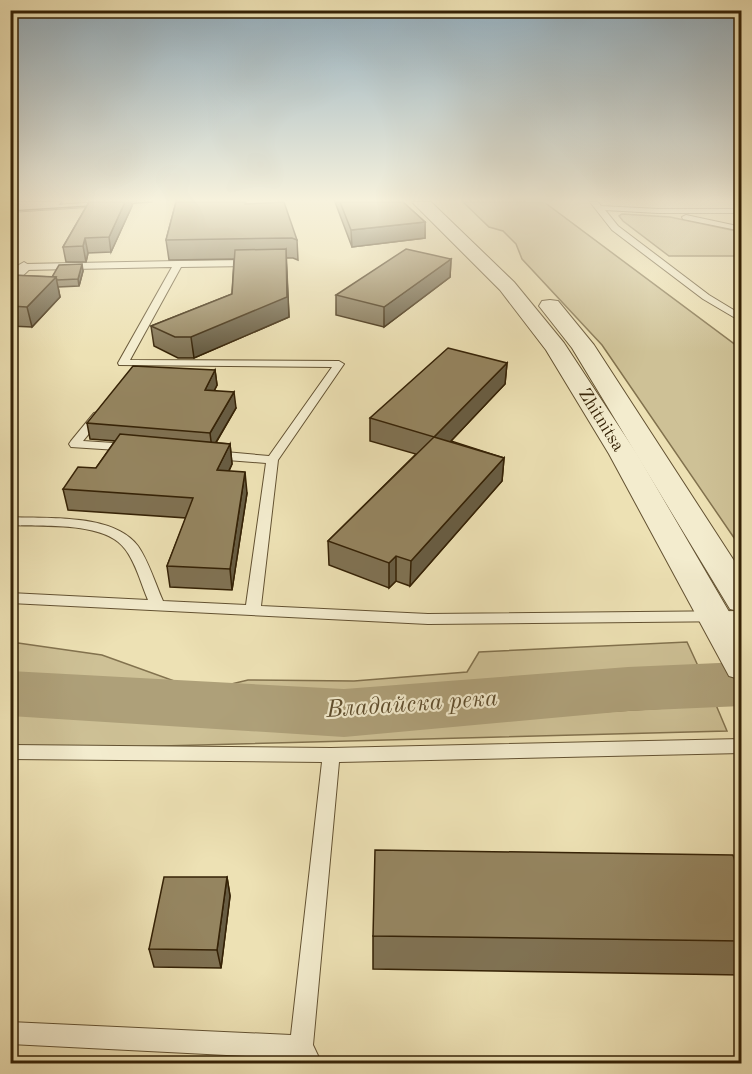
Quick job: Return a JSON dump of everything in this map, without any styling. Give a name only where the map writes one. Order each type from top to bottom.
[{"type":"street","name":"Zhitnitsa","points":[[473,252],[502,280],[556,348],[732,628]]},
{"type":"street","name":"Zhitnitsa","points":[[498,252],[557,314],[582,345],[694,522],[732,628]]},
{"type":"street","points":[[10,278],[17,268]]},
{"type":"lane","points":[[647,252],[706,297],[741,319]]},
{"type":"lane","points":[[17,268],[256,263]]},
{"type":"lane","points":[[178,264],[123,363],[339,364],[272,460],[253,610]]},
{"type":"lane","points":[[98,414],[75,444],[144,450]]},
{"type":"lane","points":[[202,454],[272,460]]},
{"type":"lane","points":[[10,521],[97,526],[118,534],[132,548],[158,606]]},
{"type":"lane","points":[[10,598],[428,619],[732,628]]},
{"type":"lane","points":[[10,752],[331,755],[741,746]]},
{"type":"lane","points":[[10,1033],[301,1058],[331,755]]},
{"type":"shaded area","points":[[519,252],[611,252],[741,349],[741,548],[602,345],[522,259]]},
{"type":"shaded area","points":[[664,252],[741,252],[741,256],[669,256]]},
{"type":"shaded area","points":[[11,642],[102,655],[202,691],[248,680],[354,681],[467,672],[479,652],[687,642],[699,668],[460,693],[308,698],[11,679]]},
{"type":"shaded area","points":[[716,705],[727,731],[11,750],[10,708],[296,723],[419,723]]},
{"type":"building","points":[[235,252],[286,252],[287,297],[191,337],[175,337],[151,326],[232,294]]},
{"type":"building","points":[[401,252],[420,252],[451,259],[384,307],[336,295]]},
{"type":"building","points":[[82,264],[78,279],[57,280],[56,277],[52,277],[59,265]]},
{"type":"building","points":[[10,275],[56,277],[27,307],[10,306]]},
{"type":"building","points":[[448,348],[507,363],[434,437],[370,418]]},
{"type":"building","points":[[133,366],[215,370],[205,390],[234,392],[210,433],[87,423]]},
{"type":"building","points":[[120,434],[230,444],[217,470],[245,472],[230,569],[167,566],[193,498],[63,489],[78,467],[96,468]]},
{"type":"building","points":[[434,437],[504,458],[411,561],[396,556],[389,563],[328,541]]},
{"type":"building","points":[[375,850],[733,855],[741,880],[741,941],[373,936]]},
{"type":"building","points":[[164,877],[227,877],[217,950],[149,949]]},
{"type":"waterway","name":"Владайска река","points":[[10,693],[344,713],[628,689],[742,684]]}]
